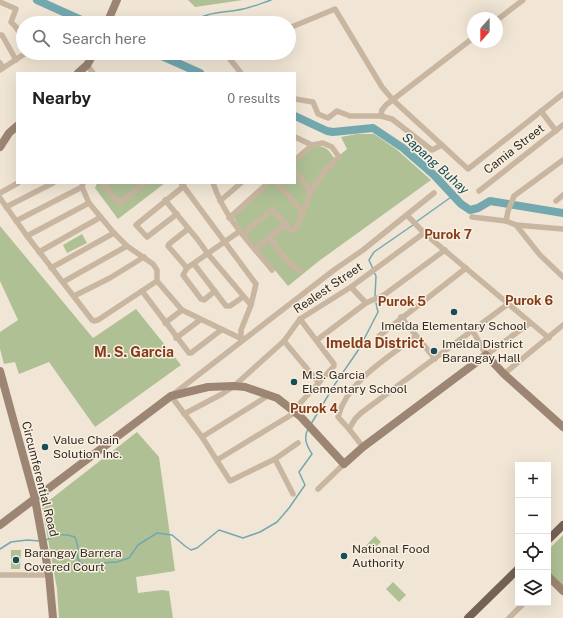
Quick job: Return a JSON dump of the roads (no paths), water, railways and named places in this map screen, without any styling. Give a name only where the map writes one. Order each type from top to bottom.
[{"type":"main road","points":[[551,537],[563,525]]},
{"type":"main road","points":[[468,618],[517,570]]},
{"type":"street","points":[[110,16],[117,0]]},
{"type":"street","points":[[503,15],[523,0]]},
{"type":"street","points":[[0,2],[16,9],[11,22],[16,27]]},
{"type":"street","points":[[296,25],[335,9],[382,87],[393,100],[468,169],[563,94]]},
{"type":"street","points":[[0,35],[2,35],[16,60],[1,67]]},
{"type":"street","points":[[380,116],[386,104],[467,43]]},
{"type":"street","points":[[79,72],[90,60]]},
{"type":"street","points":[[231,60],[240,72]]},
{"type":"street","points":[[87,65],[92,72]]},
{"type":"street","points":[[296,99],[313,102],[318,114],[328,118],[337,111],[350,116],[380,116],[392,119],[432,150],[442,145]]},
{"type":"street","points":[[541,111],[556,131]]},
{"type":"street","name":"Camia Street","points":[[479,191],[563,125]]},
{"type":"street","points":[[0,147],[10,132],[16,127]]},
{"type":"street","points":[[296,137],[312,145]]},
{"type":"street","points":[[215,291],[204,300],[201,299],[183,276],[187,268],[272,210],[291,230],[296,229],[311,192],[323,172],[339,157],[332,147],[323,143],[312,145],[296,159]]},
{"type":"street","points":[[506,221],[514,196],[563,160]]},
{"type":"street","points":[[296,172],[311,192]]},
{"type":"street","points":[[0,193],[16,184]]},
{"type":"street","points":[[6,207],[52,184]]},
{"type":"street","points":[[105,184],[116,200],[121,202],[144,184]]},
{"type":"street","points":[[177,214],[147,238],[137,226],[137,223],[182,184],[256,284],[251,305],[242,330],[242,340]]},
{"type":"street","points":[[213,184],[229,218],[272,270]]},
{"type":"street","points":[[220,201],[240,184]]},
{"type":"street","points":[[229,218],[267,184]]},
{"type":"street","points":[[278,184],[303,212]]},
{"type":"street","points":[[16,221],[82,185],[89,203],[114,233],[127,246],[153,264],[157,270],[157,281],[182,310],[242,340]]},
{"type":"street","points":[[0,525],[171,396],[242,340],[363,250],[434,193]]},
{"type":"street","points":[[556,201],[563,195]]},
{"type":"street","points":[[0,198],[27,236],[92,320],[98,320],[157,281]]},
{"type":"street","points":[[165,200],[251,305]]},
{"type":"street","points":[[27,236],[89,203]]},
{"type":"street","points":[[407,215],[424,233],[549,338]]},
{"type":"street","points":[[472,216],[516,224],[563,229]]},
{"type":"street","points":[[40,252],[101,218]]},
{"type":"street","points":[[255,249],[286,224]]},
{"type":"street","points":[[516,224],[540,255],[563,277]]},
{"type":"street","points":[[187,268],[168,246],[188,229]]},
{"type":"street","points":[[52,268],[114,233]]},
{"type":"street","name":"Realest Street","points":[[184,414],[234,386],[284,341],[300,319],[351,287],[424,233]]},
{"type":"street","points":[[270,238],[289,263],[300,271]]},
{"type":"street","points":[[63,282],[127,246]]},
{"type":"street","points":[[317,340],[366,303],[384,295],[445,250]]},
{"type":"street","points":[[74,296],[110,278],[144,257]]},
{"type":"street","points":[[194,264],[228,307],[243,297]]},
{"type":"street","points":[[379,336],[466,268]]},
{"type":"street","points":[[351,287],[366,303]]},
{"type":"street","points":[[142,291],[176,338],[189,353],[221,330]]},
{"type":"street","points":[[348,429],[361,413],[508,304]]},
{"type":"street","points":[[166,323],[182,310]]},
{"type":"street","points":[[402,317],[434,359]]},
{"type":"street","points":[[217,460],[294,412],[333,369],[334,364],[300,319]]},
{"type":"street","points":[[176,338],[200,320]]},
{"type":"street","points":[[318,489],[363,448],[486,354],[530,323]]},
{"type":"street","points":[[504,374],[563,325]]},
{"type":"street","points":[[473,331],[486,354],[504,374],[563,427]]},
{"type":"street","points":[[363,448],[338,417],[340,410],[350,392],[365,376],[416,336]]},
{"type":"street","points":[[284,341],[319,383]]},
{"type":"street","name":"Circumferential Road","points":[[0,371],[35,499],[49,575],[53,618]]},
{"type":"street","points":[[171,396],[208,387],[234,386],[245,387],[277,398],[294,412],[344,464]]},
{"type":"street","points":[[202,437],[269,395]]},
{"type":"street","points":[[171,396],[202,437],[230,481],[275,459],[298,443]]},
{"type":"street","points":[[275,459],[293,494]]},
{"type":"street","points":[[0,575],[49,575]]},
{"type":"street","points":[[551,580],[563,591]]},
{"type":"street","points":[[509,618],[521,606]]},
{"type":"waterway","name":"Sapang Buhay","points":[[37,0],[72,16]]},
{"type":"waterway","points":[[203,16],[247,8],[271,0]]},
{"type":"waterway","name":"Sapang Buhay","points":[[171,60],[198,72]]},
{"type":"waterway","name":"Sapang Buhay","points":[[296,116],[327,131],[333,132],[373,128],[403,148],[434,175],[461,204],[470,210],[478,208],[490,201],[563,213]]},
{"type":"waterway","points":[[416,222],[454,195]]},
{"type":"waterway","points":[[373,269],[369,260],[374,252],[413,225]]},
{"type":"waterway","points":[[374,272],[376,276],[375,296]]},
{"type":"waterway","points":[[311,424],[335,384],[359,349],[378,312],[376,303]]},
{"type":"waterway","points":[[45,541],[59,535],[75,537],[78,547],[78,559],[86,566],[117,562],[129,558],[138,545],[157,533],[172,535],[191,550],[197,548],[219,530],[243,538],[260,532],[277,522],[305,485],[299,472],[312,454],[307,445],[306,439],[308,429]]},
{"type":"waterway","points":[[0,549],[11,542],[27,540],[40,541]]},
{"type":"place","name":"Imelda Elementary School","points":[[454,312]]},
{"type":"place","name":"Imelda District Barangay Hall","points":[[434,351]]},
{"type":"place","name":"M.S. Garcia Elementary School","points":[[294,382]]},
{"type":"place","name":"Value Chain Solution Inc.","points":[[45,447]]},
{"type":"place","name":"National Food Authority","points":[[344,556]]},
{"type":"place","name":"Barangay Barrera Covered Court","points":[[16,560]]},
{"type":"district","name":"Purok 7","points":[[448,234]]},
{"type":"district","name":"Purok 6","points":[[529,300]]},
{"type":"district","name":"Purok 5","points":[[402,301]]},
{"type":"district","name":"Imelda District","points":[[375,343]]},
{"type":"district","name":"M. S. Garcia","points":[[134,352]]},
{"type":"district","name":"Purok 4","points":[[314,408]]}]
